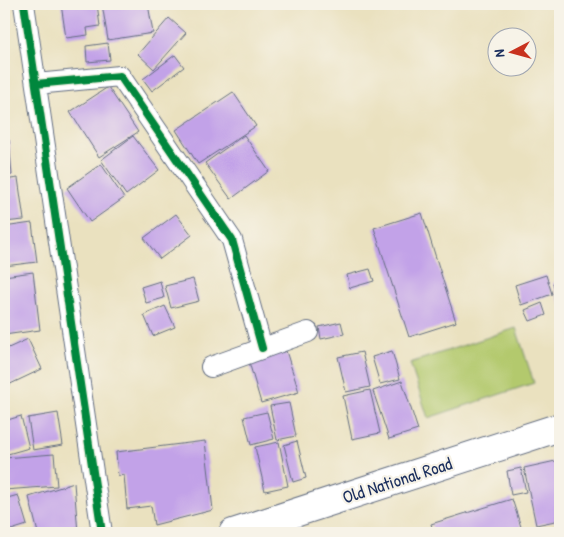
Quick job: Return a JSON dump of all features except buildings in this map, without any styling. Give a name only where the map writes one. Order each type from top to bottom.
[{"type":"main road","name":"Old National Road","points":[[233,533],[560,427]]},
{"type":"street","points":[[24,4],[102,533]]},
{"type":"street","points":[[36,84],[120,76],[232,240],[262,348]]},
{"type":"street","points":[[211,367],[308,332]]},
{"type":"green space","points":[[516,328],[534,383],[428,418],[410,363]]},
{"type":"cycle path","points":[[24,4],[102,533]]},
{"type":"cycle path","points":[[36,84],[120,76],[232,240],[262,348]]}]
